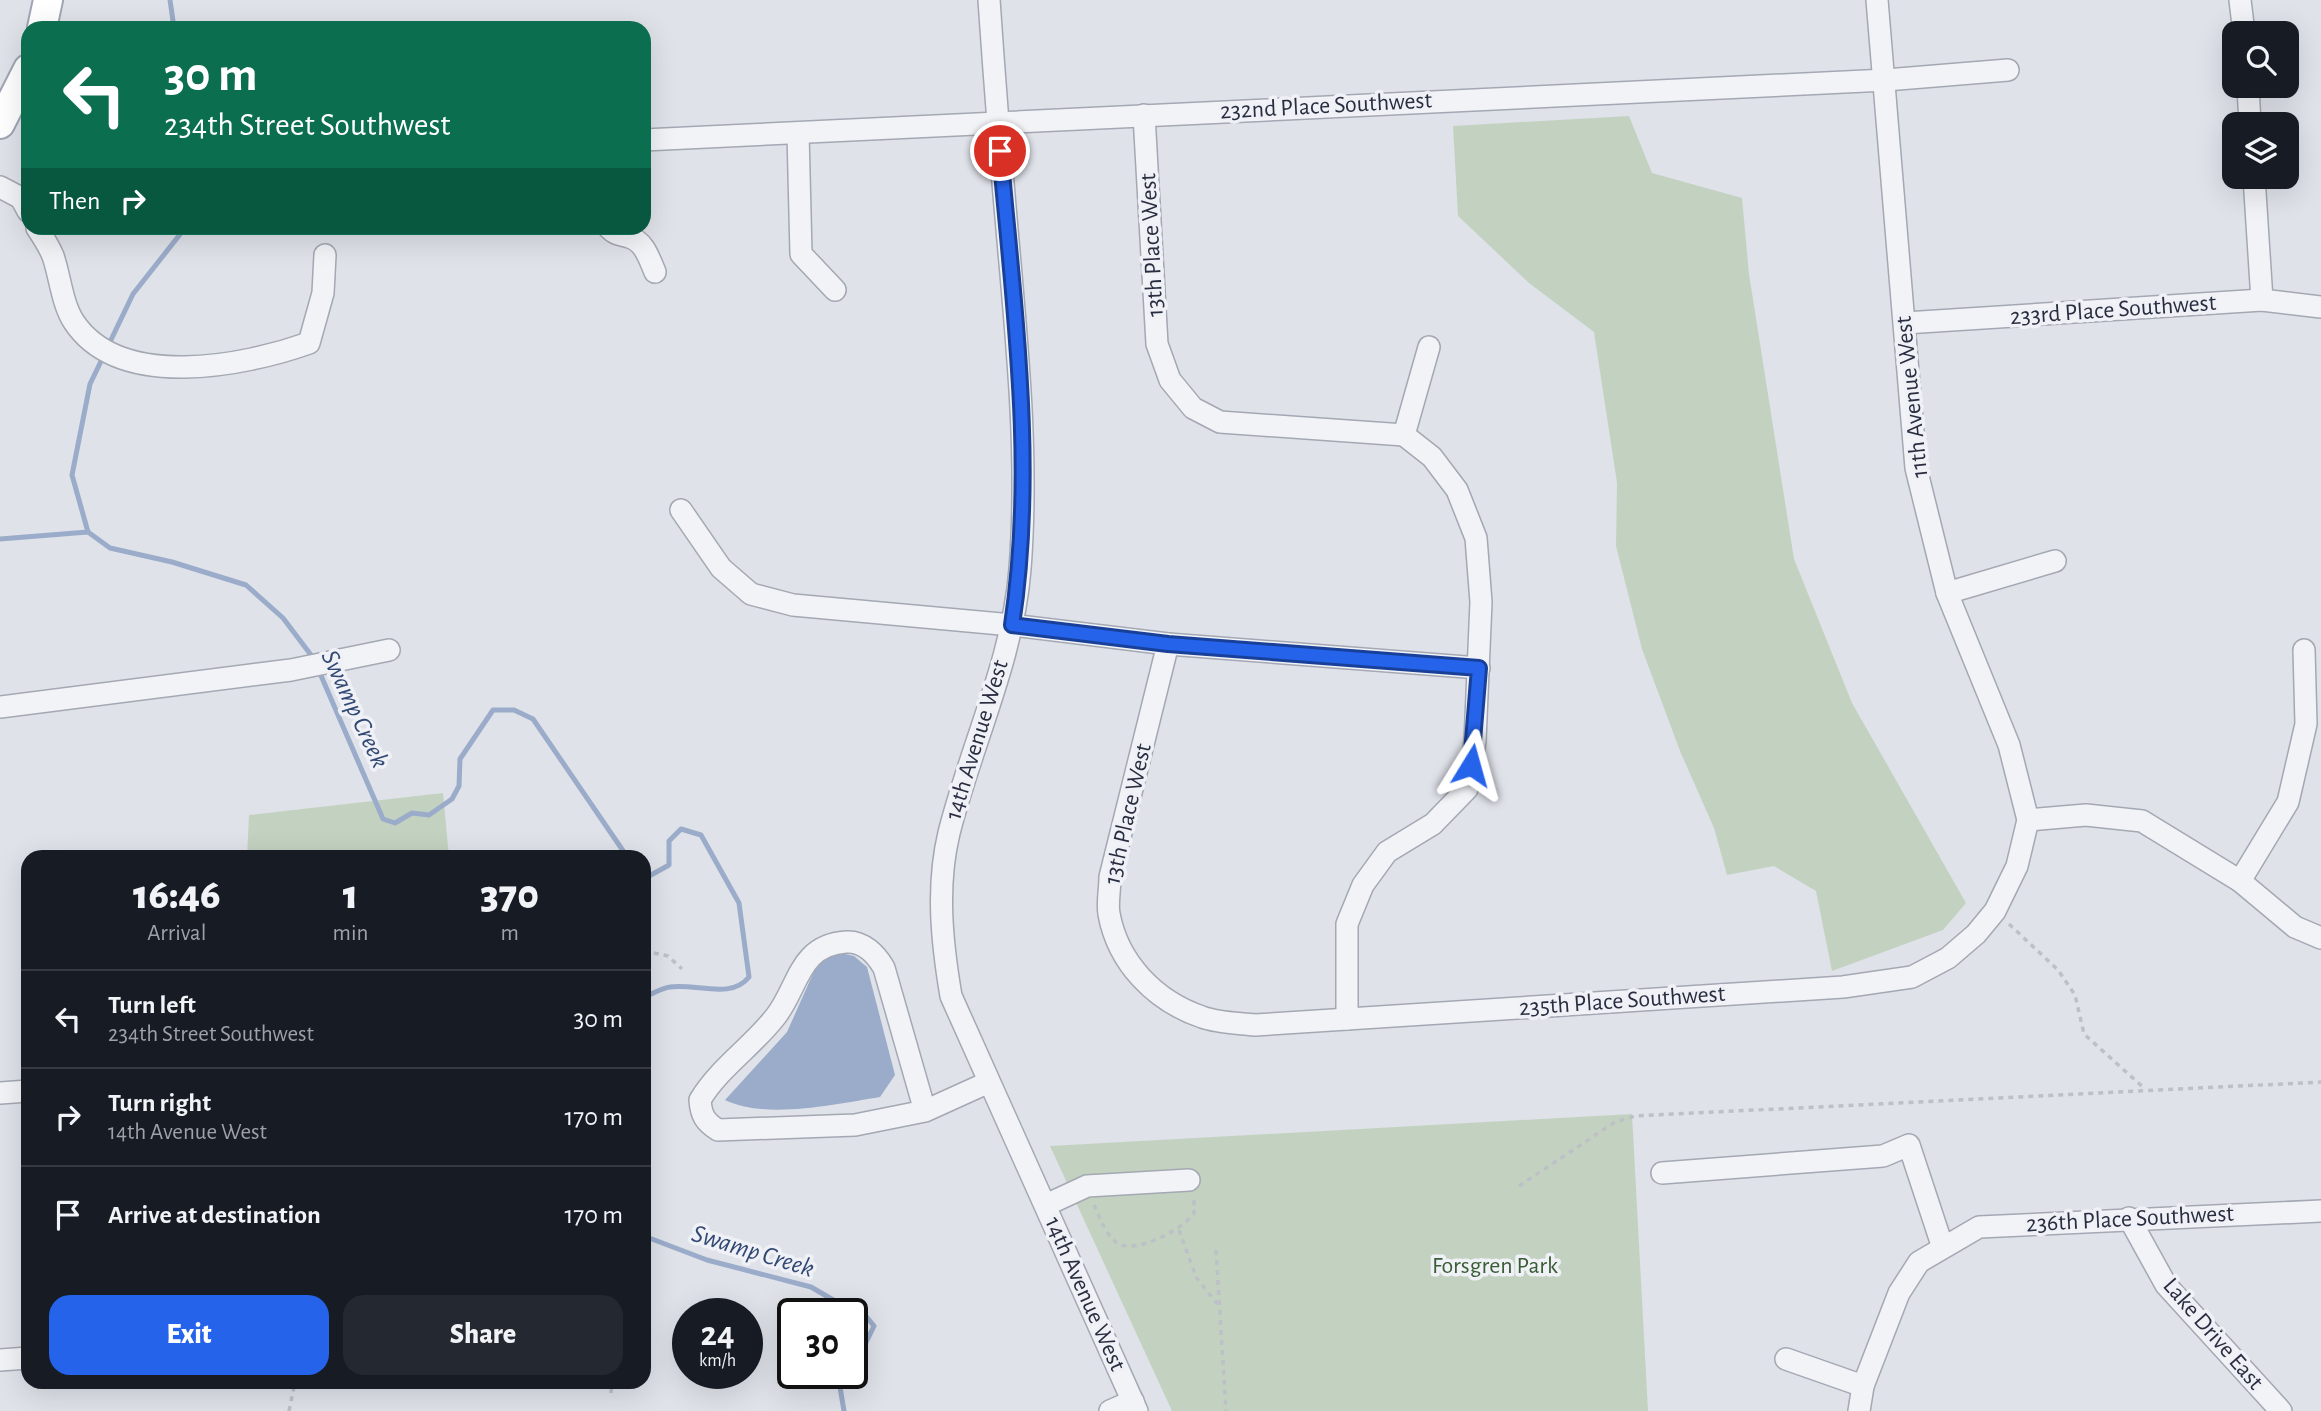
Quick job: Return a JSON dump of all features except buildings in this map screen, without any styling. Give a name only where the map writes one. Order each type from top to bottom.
[{"type":"main road","points":[[44,21],[48,0]]},
{"type":"main road","points":[[0,124],[21,83]]},
{"type":"street","name":"14th Avenue West","points":[[989,0],[1019,364],[1024,479],[1020,571],[1012,625],[948,835],[942,887],[942,938],[951,996],[1135,1406]]},
{"type":"street","name":"11th Avenue West","points":[[1877,0],[1886,80],[1916,468],[1947,593],[2009,745],[2028,820]]},
{"type":"street","points":[[2239,0],[2242,21]]},
{"type":"street","name":"232nd Place Southwest","points":[[651,140],[1886,80],[2008,70]]},
{"type":"street","name":"13th Place West","points":[[1144,114],[1157,344],[1170,380],[1193,408],[1220,422],[1404,435]]},
{"type":"street","points":[[798,133],[801,254],[835,290]]},
{"type":"street","points":[[0,187],[21,198]]},
{"type":"street","points":[[2255,189],[2262,300]]},
{"type":"street","points":[[41,235],[52,253],[72,320],[89,341],[129,362],[162,367],[264,359],[309,343],[323,293],[325,255]]},
{"type":"street","points":[[617,235],[632,237],[643,245],[655,272]]},
{"type":"street","name":"233rd Place Southwest","points":[[1905,323],[2262,300],[2321,307]]},
{"type":"street","points":[[1347,1018],[1347,924],[1363,885],[1387,852],[1433,824],[1467,789],[1475,741],[1482,602],[1476,538],[1457,490],[1432,457],[1404,435],[1429,347]]},
{"type":"street","points":[[681,510],[721,568],[751,594],[793,605],[1012,625],[1168,644],[1479,668]]},
{"type":"street","points":[[1947,593],[2054,561]]},
{"type":"street","name":"13th Place West","points":[[1139,979],[1121,950],[1108,913],[1110,877],[1168,644]]},
{"type":"street","points":[[0,706],[291,670],[356,659],[389,650]]},
{"type":"street","points":[[2240,881],[2288,802],[2306,724],[2304,650]]},
{"type":"street","points":[[2028,820],[2086,815],[2142,821],[2240,881],[2295,927],[2321,938]]},
{"type":"street","name":"235th Place Southwest","points":[[1139,979],[1170,1002],[1203,1018],[1255,1025],[1843,987],[1912,977],[1948,958],[1976,934],[1995,911],[2017,866],[2028,820]]},
{"type":"street","points":[[925,1111],[884,968],[866,947],[850,942],[833,943],[817,950],[804,963],[777,1015],[700,1100],[701,1114],[707,1124],[718,1130],[855,1125],[925,1111],[989,1082]]},
{"type":"street","points":[[0,1093],[21,1092]]},
{"type":"street","points":[[1662,1173],[1883,1156],[1909,1145],[1942,1245]]},
{"type":"street","points":[[1046,1205],[1087,1186],[1189,1180]]},
{"type":"street","name":"236th Place Southwest","points":[[1859,1411],[1863,1387],[1899,1293],[1919,1262],[1942,1245],[1979,1227],[2321,1211]]},
{"type":"street","name":"Lake Drive East","points":[[2129,1218],[2166,1285],[2281,1411]]},
{"type":"street","points":[[0,1360],[21,1359]]},
{"type":"street","points":[[1786,1359],[1863,1387]]},
{"type":"street","points":[[1111,1411],[1135,1406]]},
{"type":"path","points":[[1995,911],[2058,970],[2075,995],[2084,1034],[2145,1089]]},
{"type":"path","points":[[651,952],[668,956],[682,969]]},
{"type":"path","points":[[1519,1186],[1615,1122],[1635,1116],[2321,1082]]},
{"type":"path","points":[[1087,1186],[1101,1221],[1118,1244],[1128,1247],[1179,1230],[1194,1213],[1195,1200],[1189,1180]]},
{"type":"path","points":[[1179,1230],[1196,1277],[1219,1306]]},
{"type":"path","points":[[1216,1251],[1226,1411]]},
{"type":"path","points":[[289,1411],[294,1389]]},
{"type":"path","points":[[611,1389],[611,1393]]},
{"type":"green space","points":[[1629,116],[1652,173],[1742,198],[1749,274],[1794,559],[1852,703],[1966,903],[1943,930],[1832,971],[1816,891],[1774,866],[1727,875],[1714,828],[1680,751],[1642,649],[1616,546],[1617,483],[1594,332],[1529,283],[1458,216],[1453,126]]},
{"type":"green space","points":[[443,793],[448,850],[247,850],[249,815]]},
{"type":"green space","name":"Forsgren Park","points":[[1632,1114],[1648,1411],[1172,1411],[1050,1146]]},
{"type":"water","points":[[841,953],[854,956],[867,967],[895,1075],[880,1097],[780,1110],[742,1106],[725,1100],[787,1032],[816,967],[828,957]]},
{"type":"waterway","name":"Swamp Creek","points":[[170,0],[173,21]]},
{"type":"waterway","name":"Swamp Creek","points":[[109,344],[133,294],[179,235]]},
{"type":"waterway","name":"Swamp Creek","points":[[105,353],[90,384],[72,475],[88,532],[110,548],[172,562],[246,585],[283,618],[314,659]]},
{"type":"waterway","points":[[0,539],[88,532]]},
{"type":"waterway","name":"Swamp Creek","points":[[319,671],[383,819],[395,823],[412,813],[429,815],[452,799],[459,786],[460,759],[493,710],[514,710],[533,719],[623,850]]},
{"type":"waterway","name":"Swamp Creek","points":[[651,875],[669,865],[669,841],[681,829],[701,835],[739,903],[749,977],[733,988],[680,986],[651,994]]},
{"type":"waterway","name":"Swamp Creek","points":[[651,1239],[707,1260],[811,1287],[830,1298]]},
{"type":"waterway","name":"Swamp Creek","points":[[868,1319],[874,1326],[868,1338]]},
{"type":"waterway","name":"Swamp Creek","points":[[840,1389],[844,1411]]},
{"type":"route","points":[[1000,151],[1019,364],[1024,479],[1020,571],[1012,625],[1168,644],[1479,668],[1471,765]]}]
